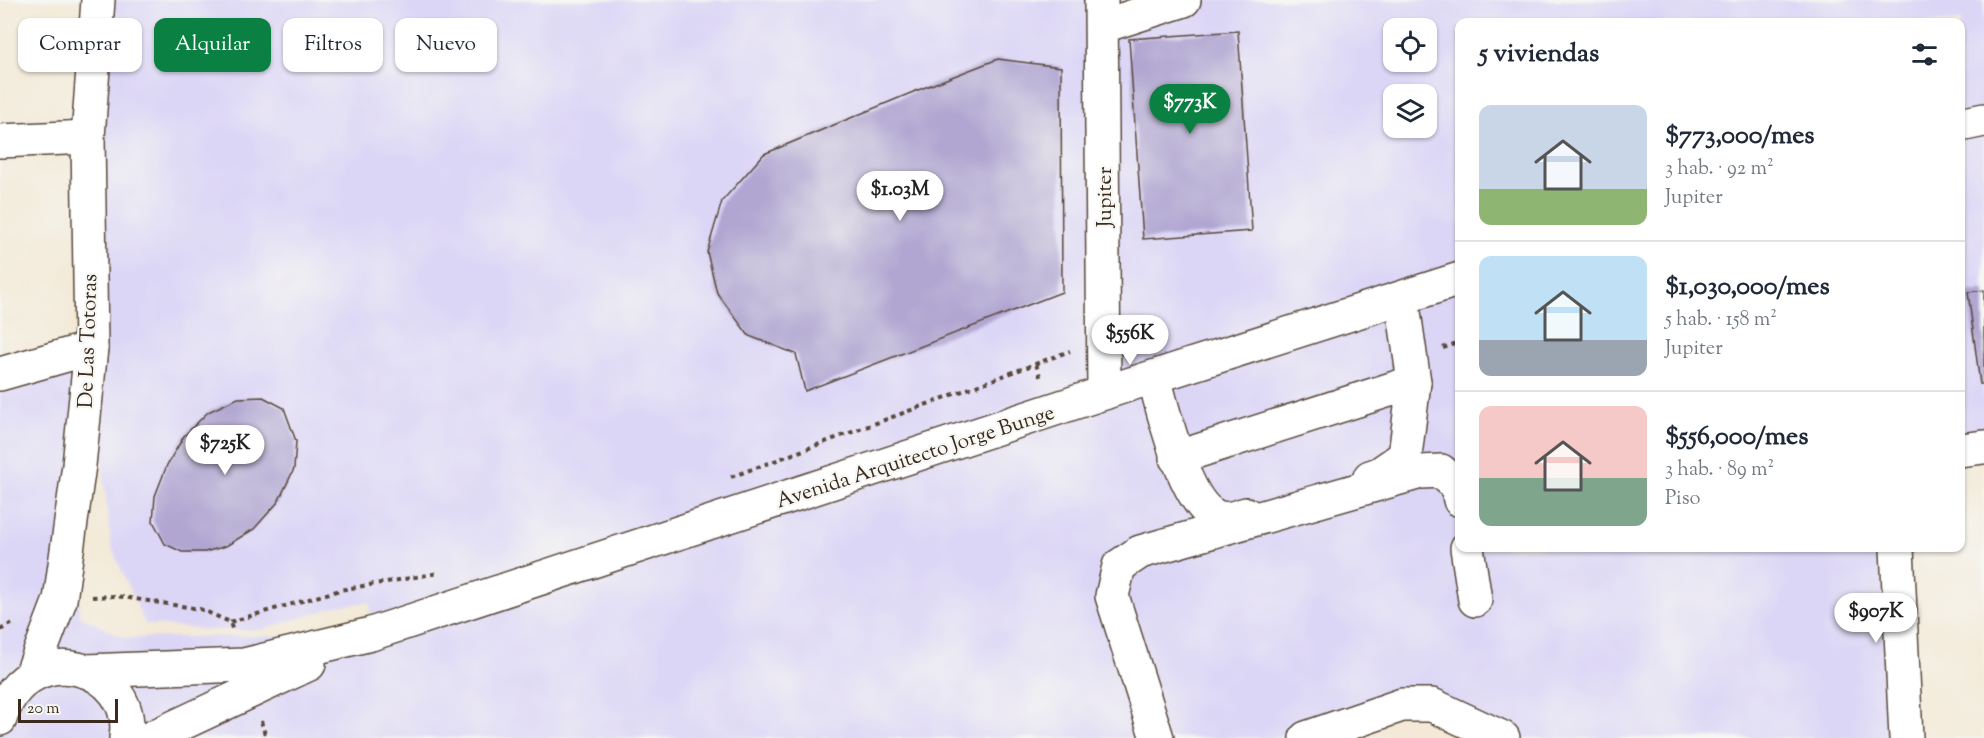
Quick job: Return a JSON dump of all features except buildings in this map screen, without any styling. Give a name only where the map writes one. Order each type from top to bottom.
[{"type":"main road","name":"De Las Totoras","points":[[31,676],[60,600],[79,465],[92,348],[88,137],[98,0]]},
{"type":"main road","points":[[1102,13],[1184,0]]},
{"type":"main road","name":"Jupiter","points":[[1102,13],[1104,393]]},
{"type":"main road","points":[[1965,125],[1984,120]]},
{"type":"main road","points":[[0,141],[88,137]]},
{"type":"main road","name":"Avenida Arquitecto Jorge Bunge","points":[[31,676],[48,668],[68,667],[86,671],[243,665],[371,634],[1104,393],[1455,281]]},
{"type":"main road","points":[[1154,378],[1176,458],[1203,509],[1217,517],[1234,518],[1379,474],[1405,456],[1414,382],[1402,298]]},
{"type":"main road","points":[[0,374],[92,348]]},
{"type":"main road","points":[[1176,458],[1414,382]]},
{"type":"main road","points":[[1965,449],[1984,447]]},
{"type":"main road","points":[[1157,738],[1112,596],[1119,566],[1140,552],[1421,472],[1441,471],[1455,484]]},
{"type":"main road","points":[[1468,552],[1474,600]]},
{"type":"main road","points":[[1897,552],[1906,738]]},
{"type":"main road","name":"Avenida Arquitecto Jorge Bunge","points":[[151,738],[371,634]]},
{"type":"main road","points":[[86,671],[103,680],[116,694],[124,712],[126,738]]},
{"type":"main road","points":[[0,719],[5,704],[15,687],[31,676]]},
{"type":"main road","points":[[1306,738],[1402,705],[1431,705],[1503,738]]},
{"type":"path","points":[[722,481],[1104,338]]},
{"type":"path","points":[[0,630],[60,600],[116,596],[200,609],[230,622],[340,590],[445,572]]},
{"type":"path","points":[[230,622],[243,665]]},
{"type":"shaded area","points":[[103,0],[1984,0],[1984,447],[1965,449],[1965,18],[1455,18],[1455,552],[1887,552],[1904,738],[1503,738],[1431,705],[1306,738],[0,738],[0,374],[91,347],[101,72],[142,72],[142,18],[102,18]],"holes":[[[91,354],[111,546],[145,624],[210,630],[261,630],[338,606],[370,602],[371,634],[126,638],[79,616]]]}]
